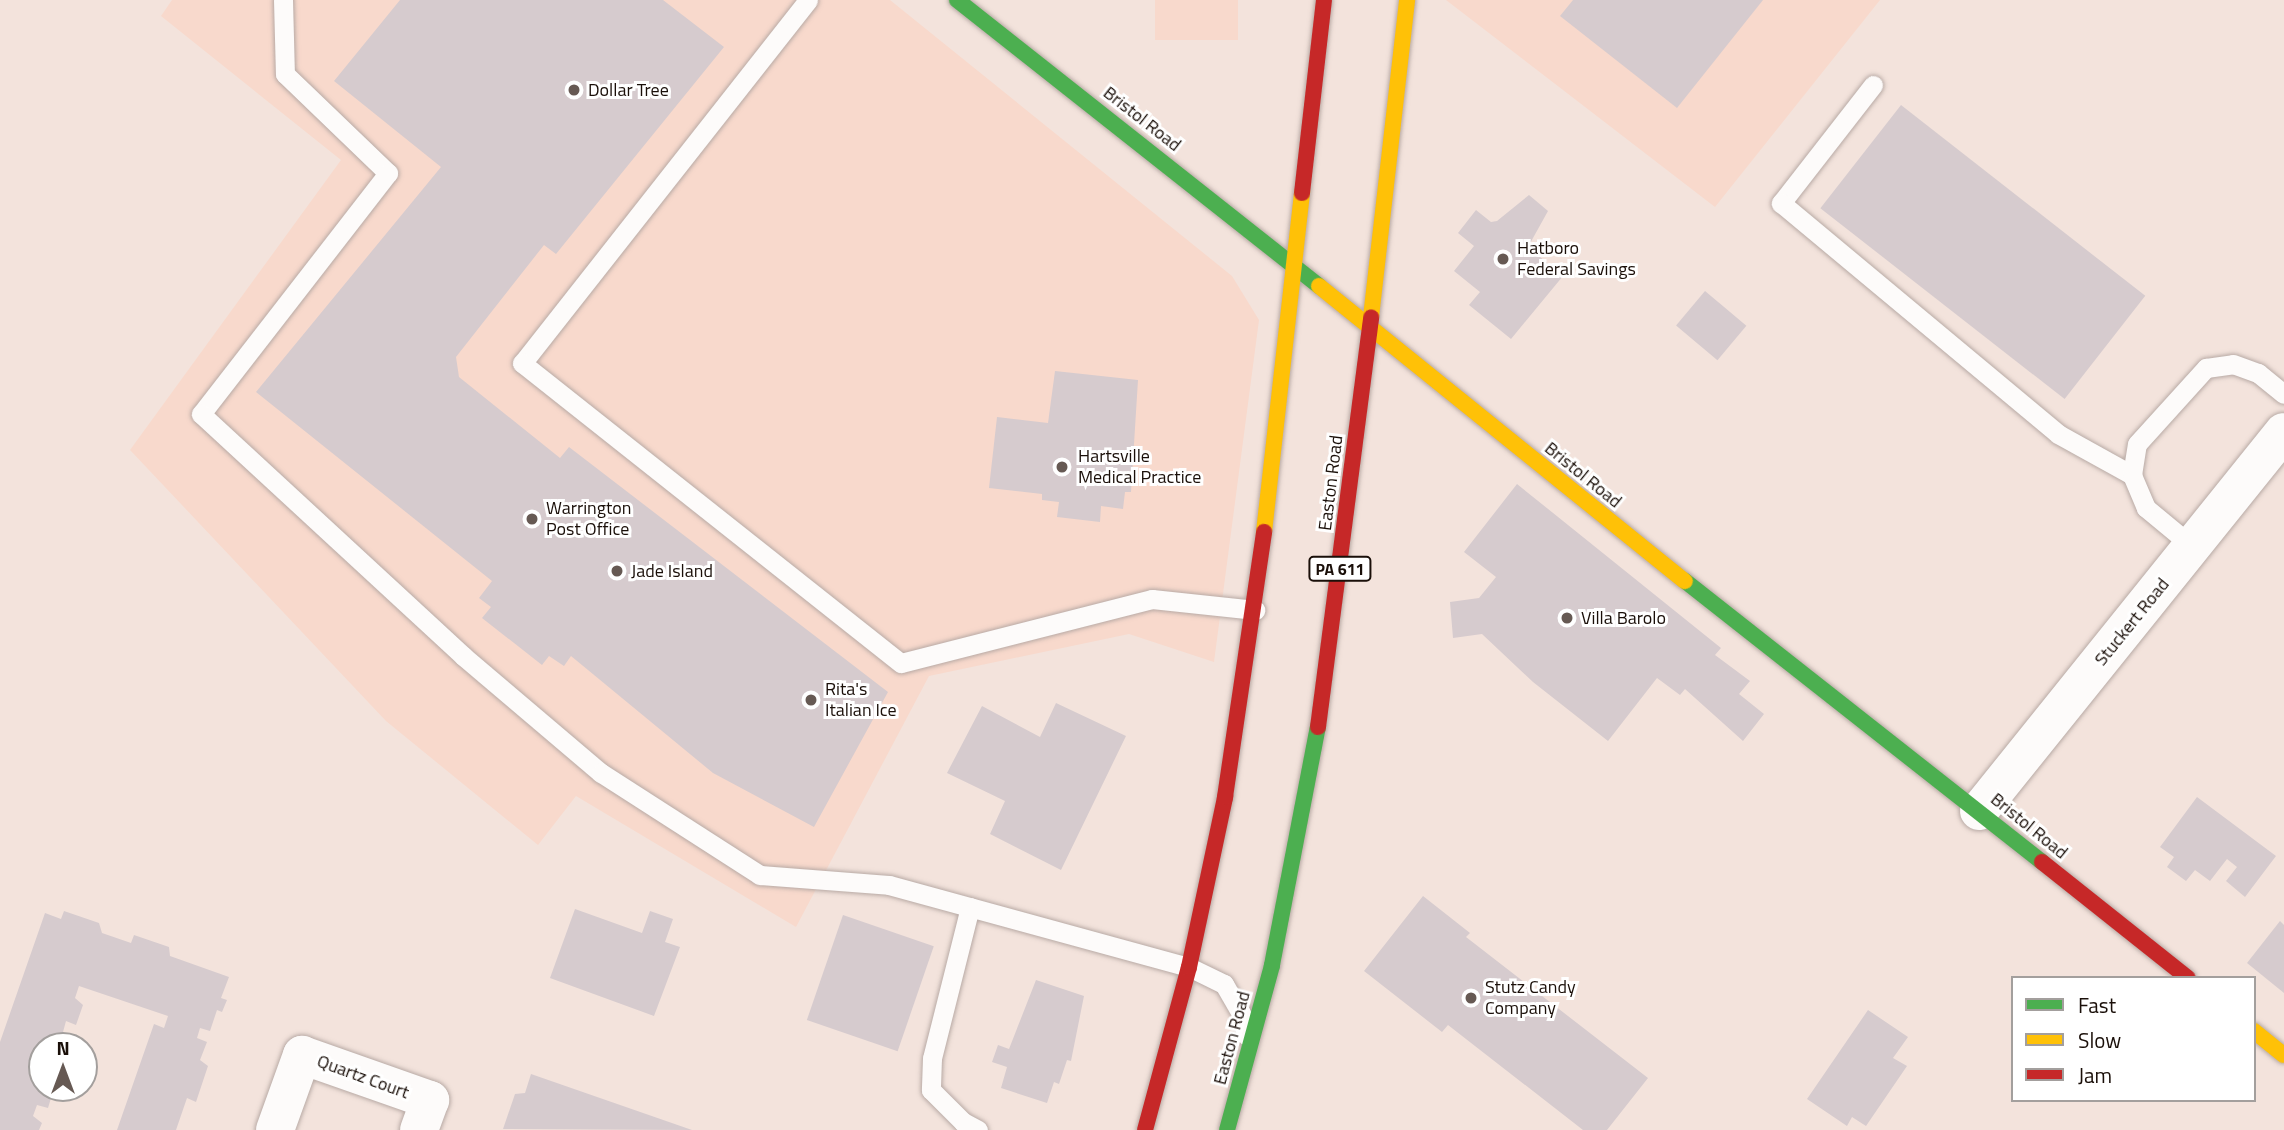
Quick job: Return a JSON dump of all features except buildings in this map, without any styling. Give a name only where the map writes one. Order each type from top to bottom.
[{"type":"main road","name":"Bristol Road","points":[[957,0],[1369,324],[1574,493],[2185,976]]},
{"type":"main road","points":[[1145,1130],[1189,967],[1225,797],[1255,610],[1296,267],[1324,0]]},
{"type":"main road","name":"Easton Road","points":[[1227,1130],[1272,965],[1311,773],[1369,324],[1407,0]]},
{"type":"main road","points":[[2256,1033],[2284,1055]]},
{"type":"street","name":"Stuckert Road","points":[[1979,811],[2284,432]]},
{"type":"street","name":"Quartz Court","points":[[275,1130],[302,1055],[430,1100],[419,1130]]},
{"type":"lane","points":[[283,0],[285,74],[388,173],[201,414],[463,656],[601,773],[760,875],[889,885],[1189,967],[1224,984],[1241,1013],[1249,1051]]},
{"type":"lane","points":[[808,0],[522,363],[901,663],[1152,599],[1255,610]]},
{"type":"lane","points":[[1873,85],[1781,203],[2058,433],[2132,475]]},
{"type":"lane","points":[[2192,546],[2146,508],[2132,475],[2137,443],[2206,368],[2233,364],[2258,373],[2284,394]]},
{"type":"lane","points":[[970,907],[932,1058],[931,1090],[963,1122],[978,1130]]},
{"type":"shaded area","points":[[172,0],[890,0],[1232,276],[1259,320],[1214,662],[1129,634],[929,676],[796,927],[576,796],[538,845],[386,721],[130,450],[341,160],[161,16]]},
{"type":"shaded area","points":[[1155,0],[1238,0],[1238,40],[1155,40]]},
{"type":"shaded area","points":[[1446,0],[1880,0],[1715,207]]},
{"type":"traffic: fast","points":[[957,0],[1319,286]]},
{"type":"traffic: fast","points":[[1685,581],[2042,862]]},
{"type":"traffic: fast","points":[[1227,1130],[1272,965],[1318,727]]},
{"type":"traffic: slow","points":[[1371,317],[1407,0]]},
{"type":"traffic: slow","points":[[1264,532],[1302,193]]},
{"type":"traffic: slow","points":[[1319,286],[1685,581]]},
{"type":"traffic: slow","points":[[2256,1033],[2284,1055]]},
{"type":"traffic: jam","points":[[1302,193],[1324,0]]},
{"type":"traffic: jam","points":[[1318,727],[1371,317]]},
{"type":"traffic: jam","points":[[1145,1130],[1189,967],[1225,797],[1264,532]]},
{"type":"traffic: jam","points":[[2042,862],[2185,976]]},
{"type":"place","name":"Dollar Tree","points":[[574,90]]},
{"type":"place","name":"Hatboro Federal Savings","points":[[1503,259]]},
{"type":"place","name":"Hartsville Medical Practice","points":[[1062,467]]},
{"type":"place","name":"Warrington Post Office","points":[[532,519]]},
{"type":"place","name":"Jade Island","points":[[617,571]]},
{"type":"place","name":"Villa Barolo","points":[[1567,618]]},
{"type":"place","name":"Rita's Italian Ice","points":[[811,700]]},
{"type":"place","name":"Stutz Candy Company","points":[[1471,998]]}]
